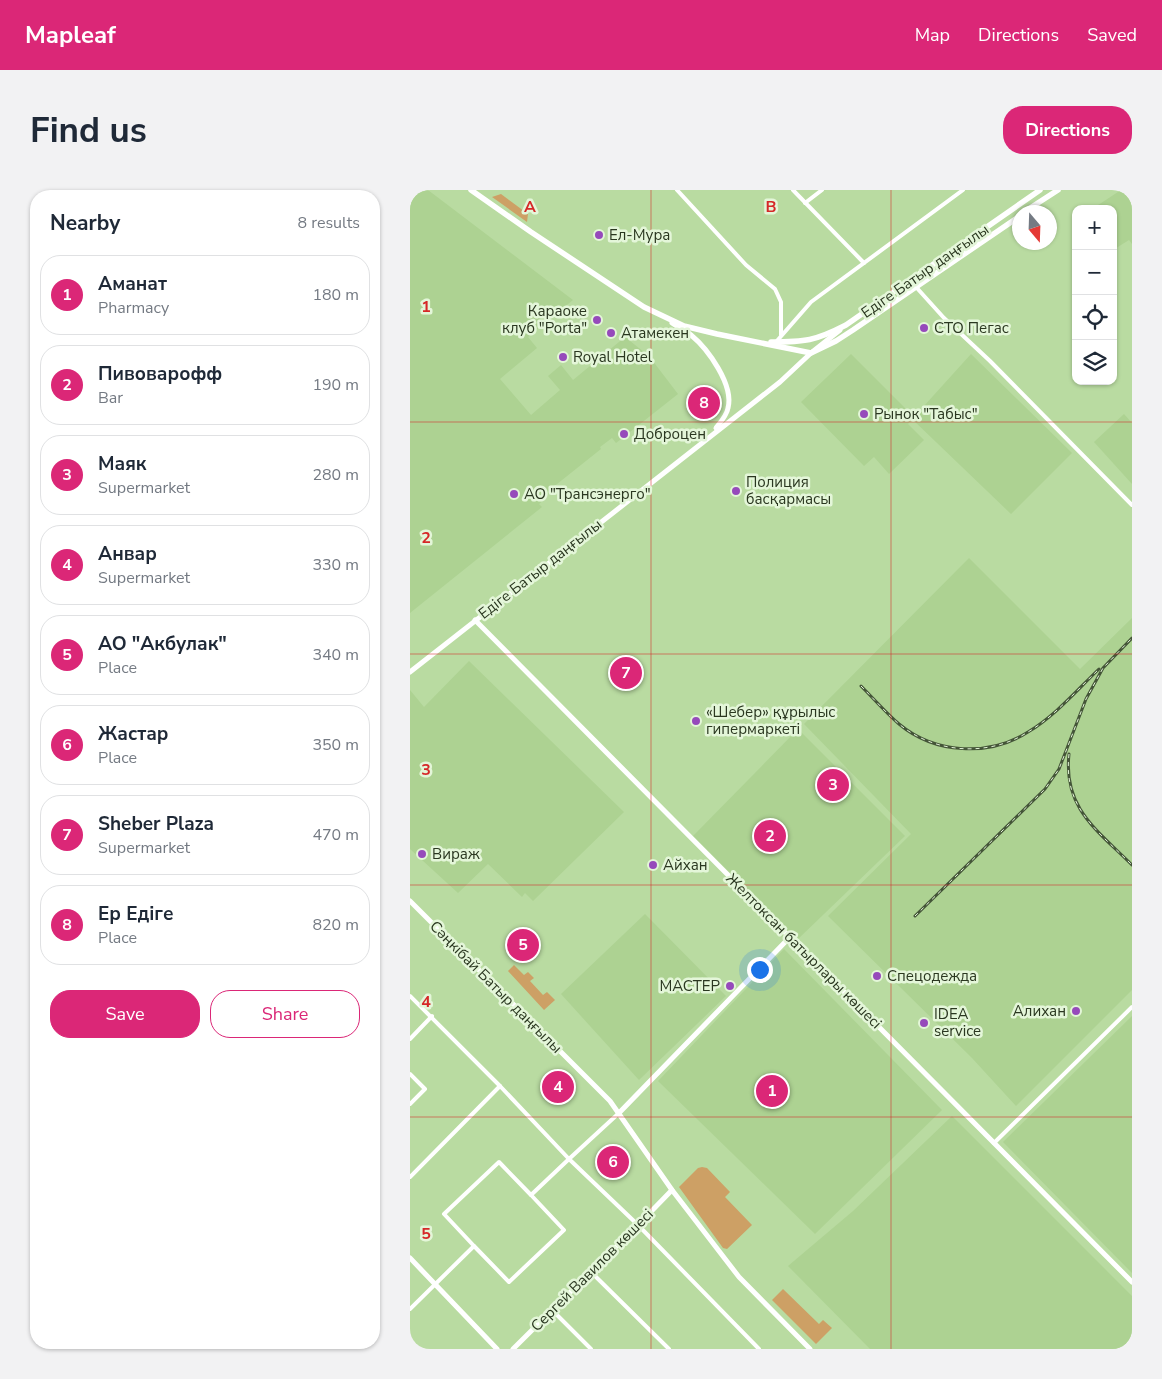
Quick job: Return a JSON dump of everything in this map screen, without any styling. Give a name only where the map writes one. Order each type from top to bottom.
[{"type":"main road","points":[[471,190],[618,290],[663,317],[684,326],[811,353]]},
{"type":"main road","points":[[1035,205],[1058,190]]},
{"type":"main road","name":"Едіге Батыр даңғылы","points":[[846,325],[1038,191]]},
{"type":"main road","name":"Едіге Батыр даңғылы","points":[[811,353],[849,333],[1012,221]]},
{"type":"main road","points":[[758,342],[806,341],[828,335],[846,325]]},
{"type":"street","points":[[676,190],[746,265],[775,289],[781,302],[781,335]]},
{"type":"street","points":[[793,190],[864,263]]},
{"type":"street","points":[[805,203],[822,190]]},
{"type":"street","points":[[776,342],[811,302],[963,190]]},
{"type":"street","points":[[916,287],[944,318],[988,359],[1132,505]]},
{"type":"street","points":[[663,317],[691,335],[704,347],[724,379],[730,398],[728,409],[721,423],[709,437]]},
{"type":"street","name":"Едіге Батыр даңғылы","points":[[410,672],[780,382],[811,353],[846,325]]},
{"type":"street","name":"Желтоксан батырлары көшесі","points":[[475,620],[1132,1282]]},
{"type":"street","name":"Сәңкібай Батыр даңғылы","points":[[410,902],[610,1101],[672,1190],[739,1277],[810,1349]]},
{"type":"street","points":[[531,1195],[619,1114],[790,937]]},
{"type":"street","points":[[410,996],[432,1016],[569,1159],[759,1349]]},
{"type":"street","points":[[994,1142],[1132,1007]]},
{"type":"street","points":[[410,1039],[432,1016]]},
{"type":"street","points":[[410,1074],[425,1089],[410,1104]]},
{"type":"street","points":[[410,1177],[500,1086]]},
{"type":"street","points":[[499,1162],[531,1195],[564,1230],[509,1282],[444,1214],[499,1162]]},
{"type":"street","name":"Сергей Вавилов көшесі","points":[[513,1349],[672,1190]]},
{"type":"street","points":[[410,1309],[474,1246]]},
{"type":"street","points":[[410,1258],[496,1349]]},
{"type":"street","points":[[591,1272],[669,1349]]},
{"type":"street","points":[[552,1310],[591,1349]]},
{"type":"shaded area","points":[[410,190],[428,190],[573,300],[528,337],[537,348],[500,379],[531,415],[560,390],[548,376],[561,365],[573,380],[625,337],[649,356],[678,394],[616,443],[612,438],[600,447],[601,449],[542,496],[545,499],[539,504],[542,507],[410,613]]},
{"type":"shaded area","points":[[1121,190],[1132,191],[1132,244],[1129,240],[1117,248],[1117,205],[1098,205]]},
{"type":"shaded area","points":[[501,194],[528,214],[527,222],[492,197]]},
{"type":"shaded area","points":[[851,354],[914,417],[971,354],[1072,453],[1011,514],[912,419],[908,424],[924,440],[889,474],[874,457],[864,466],[801,402]]},
{"type":"shaded area","points":[[1124,414],[1132,423],[1132,484],[1094,442]]},
{"type":"shaded area","points":[[969,558],[1080,669],[1132,618],[1132,990],[1016,1106],[972,1058],[828,916],[911,834],[804,724]]},
{"type":"shaded area","points":[[469,661],[624,812],[533,901],[525,893],[522,897],[488,864],[458,893],[410,849],[410,690],[424,707]]},
{"type":"shaded area","points":[[798,729],[905,836],[797,940],[693,836]]},
{"type":"shaded area","points":[[645,914],[726,996],[639,1080],[561,994]]},
{"type":"shaded area","points":[[784,949],[942,1110],[815,1234],[658,1081]]},
{"type":"shaded area","points":[[514,965],[524,975],[528,972],[534,978],[530,981],[543,995],[547,992],[555,1000],[544,1010],[508,971]]},
{"type":"shaded area","points":[[1132,1016],[1132,1273],[1003,1142]]},
{"type":"shaded area","points":[[952,1116],[1132,1296],[1132,1349],[870,1349],[788,1266],[853,1211]]},
{"type":"shaded area","points":[[698,1168],[707,1168],[730,1192],[725,1197],[752,1225],[727,1249],[723,1248],[679,1187]]},
{"type":"shaded area","points":[[783,1289],[819,1324],[823,1320],[832,1328],[816,1344],[772,1300]]},
{"type":"railway","points":[[915,916],[1045,789],[1059,769],[1086,699],[1103,668],[1132,638]]},
{"type":"railway","points":[[861,686],[894,720],[913,734],[945,746],[962,749],[980,748],[996,746],[1013,740],[1038,726],[1057,711],[1099,669]]},
{"type":"railway","points":[[1069,754],[1071,789],[1077,804],[1095,829],[1132,865]]},
{"type":"place","name":"Ел-Мура","points":[[599,235]]},
{"type":"place","name":"Караоке клуб \"Porta\"","points":[[597,320]]},
{"type":"place","name":"СТО Пегас","points":[[924,328]]},
{"type":"place","name":"Атамекен","points":[[611,333]]},
{"type":"place","name":"Royal Hotel","points":[[563,357]]},
{"type":"place","name":"Ер Едіге","points":[[704,403]]},
{"type":"place","name":"Рынок \"Табыс\"","points":[[864,414]]},
{"type":"place","name":"Доброцен","points":[[624,434]]},
{"type":"place","name":"Полиция басқармасы","points":[[736,491]]},
{"type":"place","name":"АО \"Трансэнерго\"","points":[[514,494]]},
{"type":"place","name":"Sheber Plaza","points":[[626,673]]},
{"type":"place","name":"«Шебер» құрылыс гипермаркеті","points":[[696,721]]},
{"type":"place","name":"Маяк","points":[[833,785]]},
{"type":"place","name":"Пивоварофф","points":[[770,836]]},
{"type":"place","name":"Вираж","points":[[422,854]]},
{"type":"place","name":"Айхан","points":[[653,865]]},
{"type":"place","name":"АО \"Акбулак\"","points":[[523,945]]},
{"type":"place","name":"Спецодежда","points":[[877,976]]},
{"type":"place","name":"МАСТЕР","points":[[730,986]]},
{"type":"place","name":"Алихан","points":[[1076,1011]]},
{"type":"place","name":"IDEA service","points":[[924,1023]]},
{"type":"place","name":"Анвар","points":[[558,1087]]},
{"type":"place","name":"Аманат","points":[[772,1091]]},
{"type":"place","name":"Жастар","points":[[613,1162]]}]
